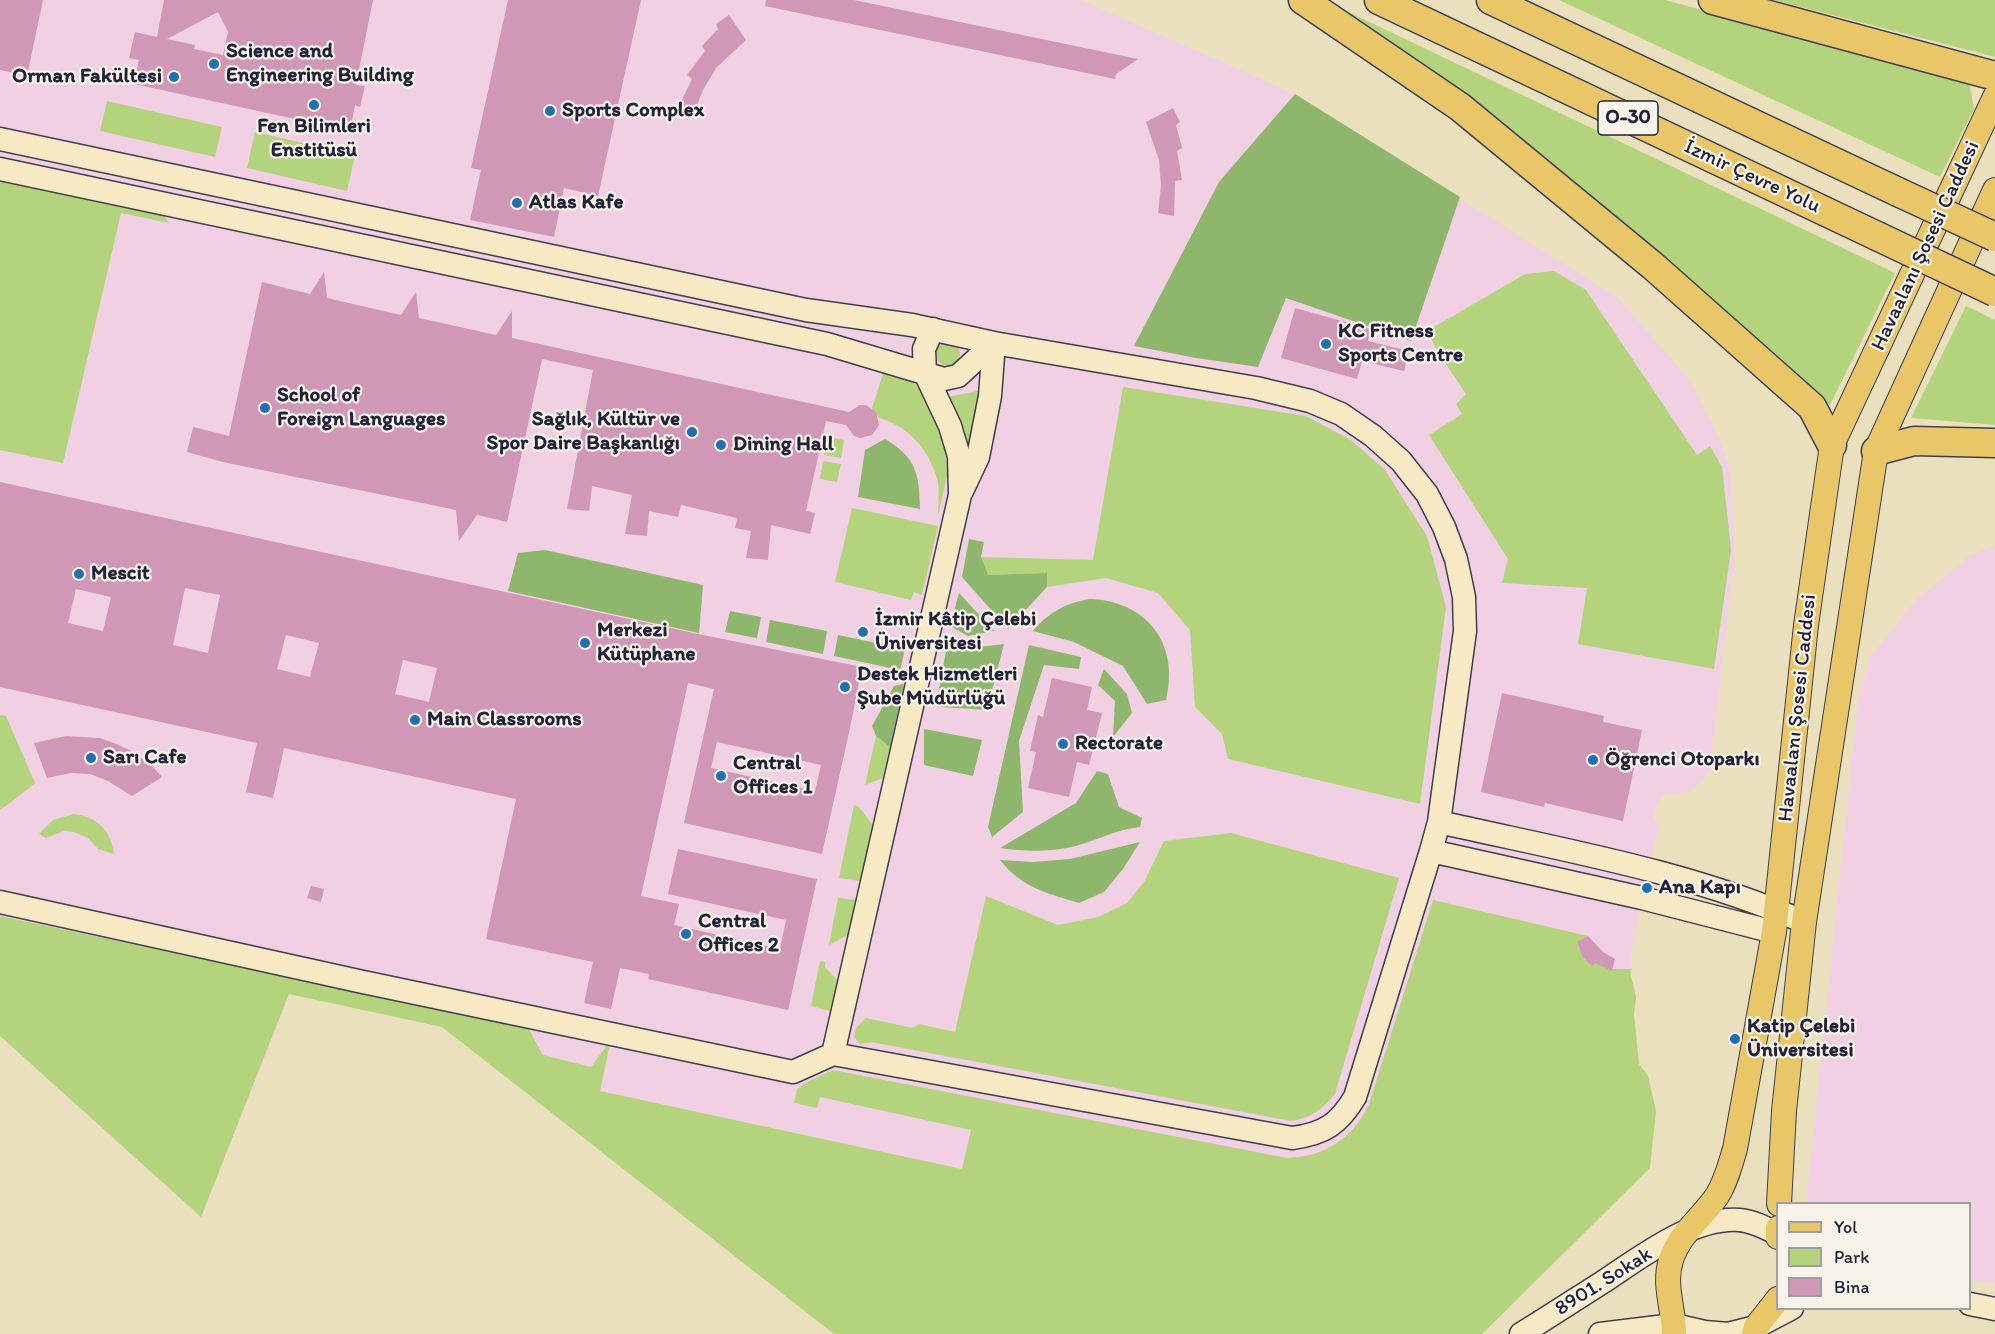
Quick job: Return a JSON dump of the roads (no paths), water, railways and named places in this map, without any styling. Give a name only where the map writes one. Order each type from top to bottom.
[{"type":"highway","points":[[1303,0],[1460,107],[1653,266],[1812,407],[1832,445]]},
{"type":"highway","name":"İzmir Çevre Yolu","points":[[1379,0],[1995,292]]},
{"type":"highway","name":"O-30","points":[[1491,0],[1995,237]]},
{"type":"highway","points":[[1713,0],[1995,76]]},
{"type":"highway","points":[[1876,451],[1914,441],[1995,443]]},
{"type":"main road","name":"Havaalanı Şosesi Caddesi","points":[[1674,1330],[1668,1296],[1671,1261],[1687,1231],[1718,1195],[1735,1149],[1775,921],[1806,625],[1832,445],[1995,97]]},
{"type":"main road","name":"Havaalanı Şosesi Caddesi","points":[[1779,1202],[1784,1111],[1804,922],[1876,451],[1995,190]]},
{"type":"main road","points":[[1755,1330],[1776,1302]]},
{"type":"street","points":[[0,138],[806,310],[912,325],[994,343],[1256,388],[1310,401],[1341,414],[1373,436],[1401,461],[1427,494],[1444,527],[1456,559],[1464,597],[1465,631],[1439,822],[1431,851],[1355,1097],[1345,1113],[1312,1136],[1292,1138],[833,1054],[793,1072],[363,982],[0,902]]},
{"type":"street","points":[[81,186],[86,158]]},
{"type":"street","points":[[0,169],[827,344],[944,379],[958,376],[994,343]]},
{"type":"street","points":[[270,226],[276,198]]},
{"type":"street","points":[[933,330],[924,349],[925,373],[950,426],[959,456],[960,495]]},
{"type":"street","points":[[833,1054],[960,495],[978,457],[990,396],[994,343]]},
{"type":"street","points":[[1439,822],[1649,869],[1719,889],[1775,921]]},
{"type":"street","points":[[1431,851],[1642,898],[1775,921],[1804,922]]},
{"type":"street","name":"8901. Sokak","points":[[1521,1334],[1646,1254],[1687,1231],[1723,1220],[1741,1220],[1760,1225],[1776,1234]]},
{"type":"street","points":[[1971,1304],[1995,1309]]},
{"type":"street","name":"8901. Sokak","points":[[1600,1334],[1674,1330],[1728,1334],[1755,1330],[1789,1310]]},
{"type":"place","name":"Science and Engineering Building","points":[[214,64]]},
{"type":"place","name":"Orman Fakültesi","points":[[174,77]]},
{"type":"place","name":"Fen Bilimleri Enstitüsü","points":[[314,105]]},
{"type":"place","name":"Sports Complex","points":[[550,111]]},
{"type":"place","name":"Atlas Kafe","points":[[517,203]]},
{"type":"place","name":"KC Fitness Sports Centre","points":[[1326,344]]},
{"type":"place","name":"School of Foreign Languages","points":[[265,408]]},
{"type":"place","name":"Sağlık, Kültür ve Spor Daire Başkanlığı","points":[[692,432]]},
{"type":"place","name":"Dining Hall","points":[[721,445]]},
{"type":"place","name":"Mescit","points":[[79,574]]},
{"type":"place","name":"İzmir Kâtip Çelebi Üniversitesi","points":[[863,632]]},
{"type":"place","name":"Merkezi Kütüphane","points":[[585,643]]},
{"type":"place","name":"Destek Hizmetleri Şube Müdürlüğü","points":[[845,687]]},
{"type":"place","name":"Main Classrooms","points":[[415,720]]},
{"type":"place","name":"Rectorate","points":[[1063,744]]},
{"type":"place","name":"Sarı Cafe","points":[[91,758]]},
{"type":"place","name":"Öğrenci Otoparkı","points":[[1593,760]]},
{"type":"place","name":"Central Offices 1","points":[[721,776]]},
{"type":"place","name":"Ana Kapı","points":[[1647,888]]},
{"type":"place","name":"Central Offices 2","points":[[686,934]]},
{"type":"place","name":"Katip Çelebi Üniversitesi","points":[[1735,1039]]}]
